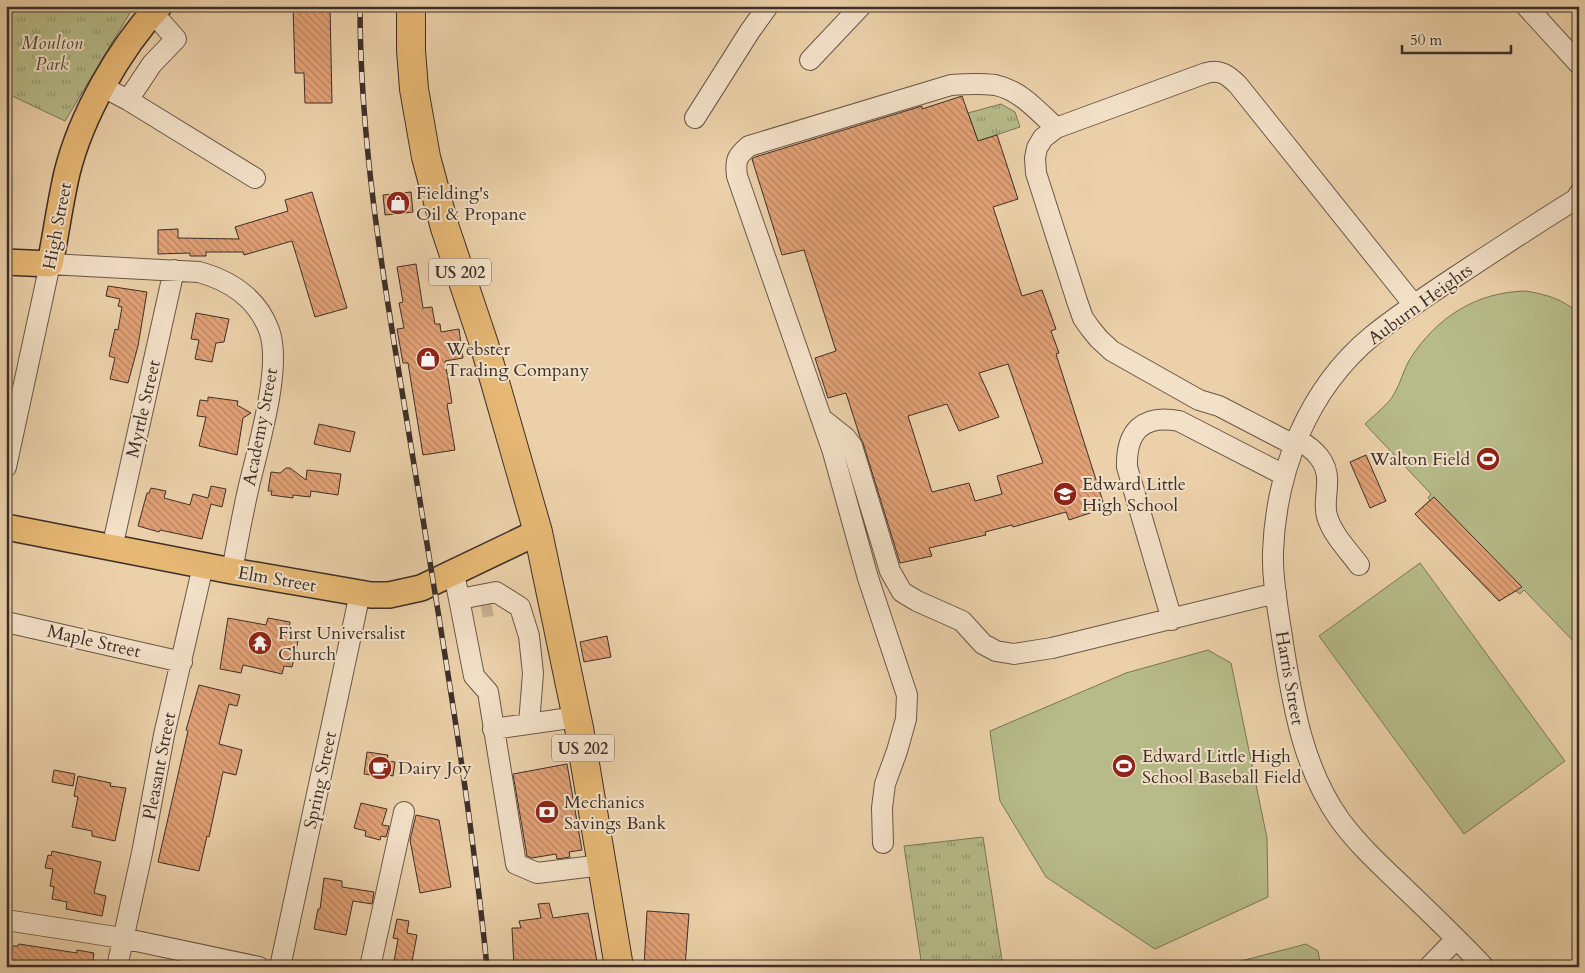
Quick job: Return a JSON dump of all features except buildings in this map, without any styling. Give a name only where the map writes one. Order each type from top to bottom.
[{"type":"highway","name":"US 202","points":[[411,6],[411,50],[414,89],[428,166],[445,228],[484,344],[538,532],[577,717],[619,967]]},
{"type":"main road","name":"High Street","points":[[50,264],[68,172],[77,141],[103,87],[134,35],[156,10]]},
{"type":"main road","name":"Academy Street","points":[[6,262],[50,264]]},
{"type":"main road","name":"Elm Street","points":[[6,527],[203,566],[371,595],[405,593],[421,588],[538,532]]},
{"type":"street","points":[[695,118],[768,6]]},
{"type":"street","points":[[810,60],[861,6]]},
{"type":"street","points":[[1526,6],[1577,58]]},
{"type":"street","points":[[128,100],[152,64],[176,39],[156,10]]},
{"type":"street","points":[[1359,565],[1332,528],[1326,515],[1325,499],[1328,483],[1326,470],[1321,458],[1311,448],[1219,406],[1199,400],[1112,351],[1099,339],[1083,318],[1036,173],[1035,158],[1037,148],[1044,138],[1056,128],[1206,73],[1223,72],[1238,84],[1414,305]]},
{"type":"street","points":[[883,843],[882,808],[885,784],[906,719],[907,695],[868,578],[833,452],[737,176],[736,164],[740,154],[749,146],[951,85],[979,84],[996,86],[1011,91],[1029,102],[1056,128]]},
{"type":"street","points":[[103,87],[128,100],[255,178]]},
{"type":"street","name":"Auburn Heights","points":[[1295,442],[1333,378],[1371,337],[1414,305],[1578,197]]},
{"type":"street","name":"Academy Street","points":[[50,264],[199,272],[239,289],[250,298],[260,312],[270,331],[274,367],[232,571]]},
{"type":"street","name":"High Street","points":[[6,467],[50,264]]},
{"type":"street","name":"Myrtle Street","points":[[112,548],[174,270]]},
{"type":"street","points":[[821,418],[845,437],[852,446],[890,571],[902,592],[917,601],[962,621],[983,644],[996,650],[1014,654],[1030,652],[1276,594]]},
{"type":"street","points":[[1172,620],[1127,467],[1129,443],[1134,433],[1143,425],[1154,420],[1168,419],[1179,421],[1284,475]]},
{"type":"street","name":"Harris Street","points":[[1295,442],[1284,475],[1278,507],[1273,554],[1276,594],[1297,721],[1305,750],[1329,802],[1340,820],[1360,844],[1484,967]]},
{"type":"street","name":"Pleasant Street","points":[[116,967],[142,853],[164,735],[203,566]]},
{"type":"street","points":[[454,573],[481,605],[474,676],[488,692],[516,864],[536,873],[602,865]]},
{"type":"street","name":"Spring Street","points":[[280,967],[360,593]]},
{"type":"street","points":[[481,605],[520,607],[529,636],[533,673],[529,724]]},
{"type":"street","name":"Maple Street","points":[[6,622],[182,662]]},
{"type":"street","points":[[493,729],[577,717]]},
{"type":"street","points":[[370,967],[404,812]]},
{"type":"street","points":[[6,920],[122,938],[260,967]]},
{"type":"street","points":[[1428,967],[1456,939]]},
{"type":"green space","name":"Moulton Park","points":[[6,6],[134,6],[65,121],[6,93]]},
{"type":"green space","points":[[1001,104],[1015,112],[1020,127],[978,141],[968,113]]},
{"type":"green space","name":"Walton Field","points":[[1526,291],[1554,298],[1579,313],[1579,647],[1524,590],[1520,594],[1516,591],[1499,601],[1415,514],[1430,500],[1428,498],[1431,494],[1365,424],[1392,398],[1410,359],[1432,331],[1445,319],[1474,302],[1491,296],[1508,292]]},
{"type":"green space","points":[[1420,563],[1565,761],[1464,834],[1319,636]]},
{"type":"green space","name":"Edward Little High School Baseball Field","points":[[1208,650],[1231,663],[1267,838],[1268,897],[1155,949],[1046,877],[1000,801],[990,731],[1126,673]]},
{"type":"green space","points":[[983,837],[1003,967],[922,967],[904,846]]},
{"type":"green space","points":[[1306,944],[1318,951],[1321,967],[1218,967]]},
{"type":"tunnel","points":[[481,608],[492,606]]},
{"type":"railway","points":[[360,6],[361,56],[368,156],[380,255],[460,755],[487,967]]},
{"type":"place","name":"Fielding's Oil & Propane","points":[[398,203]]},
{"type":"place","name":"Webster Trading Company","points":[[428,359]]},
{"type":"place","name":"Walton Field","points":[[1488,459]]},
{"type":"place","name":"Edward Little High School","points":[[1065,494]]},
{"type":"place","name":"First Universalist Church","points":[[260,643]]},
{"type":"place","name":"Edward Little High School Baseball Field","points":[[1124,766]]},
{"type":"place","name":"Dairy Joy","points":[[380,768]]},
{"type":"place","name":"Mechanics Savings Bank","points":[[547,812]]}]
